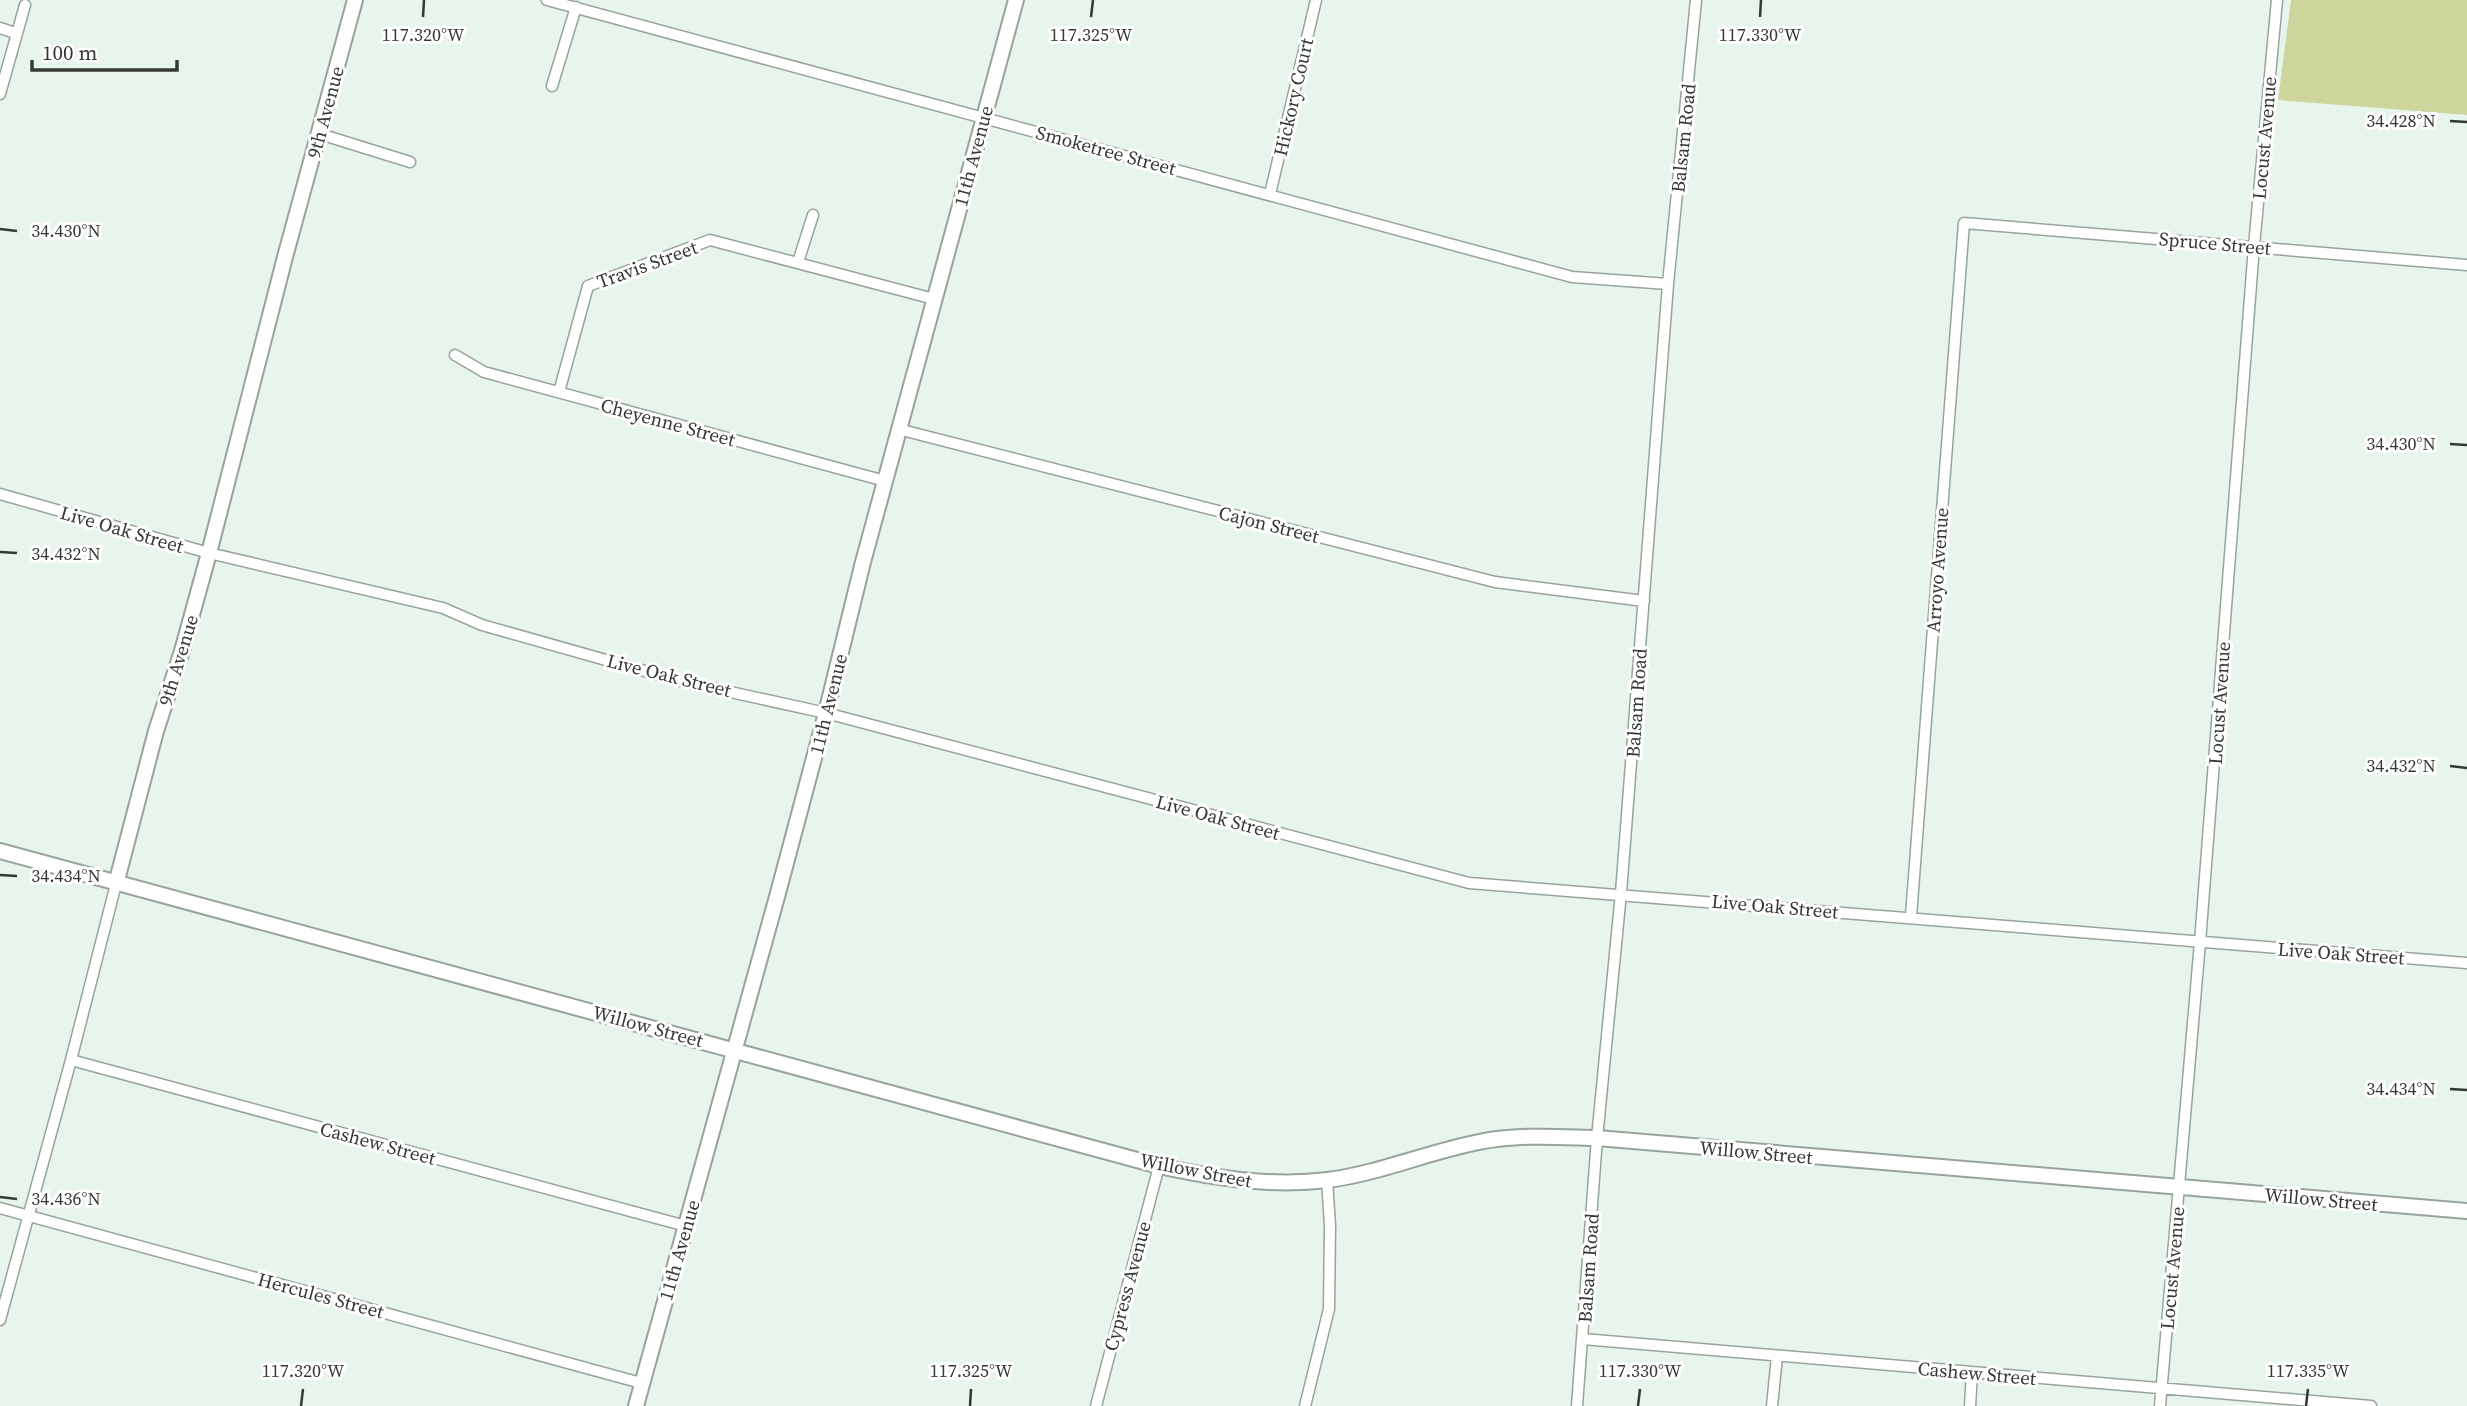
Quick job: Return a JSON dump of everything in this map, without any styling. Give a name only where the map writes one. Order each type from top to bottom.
[{"type":"street","name":"9th Avenue","points":[[0,1320],[156,731],[209,554],[285,257],[355,0]]},
{"type":"street","name":"Smoketree Street","points":[[547,0],[1572,277],[1668,284]]},
{"type":"street","name":"11th Avenue","points":[[636,1406],[773,911],[898,429],[1016,0]]},
{"type":"street","name":"Hickory Court","points":[[1270,194],[1316,0]]},
{"type":"street","name":"Balsam Road","points":[[1577,1406],[1597,1138],[1621,893],[1668,284],[1696,0]]},
{"type":"street","name":"Locust Avenue","points":[[2160,1406],[2200,942],[2254,246],[2277,0]]},
{"type":"street","points":[[0,94],[25,5]]},
{"type":"street","points":[[552,86],[576,7]]},
{"type":"street","points":[[0,28],[15,33]]},
{"type":"street","points":[[320,134],[410,162]]},
{"type":"street","points":[[798,262],[813,215]]},
{"type":"street","name":"Spruce Street","points":[[1964,223],[2467,265]]},
{"type":"street","name":"Arroyo Avenue","points":[[1911,916],[1964,223]]},
{"type":"street","name":"Travis Street","points":[[558,392],[588,286],[710,240],[934,299]]},
{"type":"street","name":"Cheyenne Street","points":[[455,355],[484,372],[885,481]]},
{"type":"street","name":"Cajon Street","points":[[898,429],[1495,582],[1644,601]]},
{"type":"street","name":"Live Oak Street","points":[[0,494],[209,554],[443,608],[482,625],[680,681],[826,713],[1469,883],[2467,962]]},
{"type":"street","name":"Willow Street","points":[[0,851],[1159,1166],[1253,1183],[1327,1180],[1363,1174],[1495,1139],[1597,1138],[2467,1211]]},
{"type":"street","name":"Cashew Street","points":[[71,1060],[686,1226]]},
{"type":"street","name":"Cypress Avenue","points":[[1096,1406],[1159,1166]]},
{"type":"street","points":[[1305,1406],[1329,1308],[1330,1226],[1327,1180]]},
{"type":"street","name":"Hercules Street","points":[[0,1208],[641,1383]]},
{"type":"street","name":"Cashew Street","points":[[1583,1339],[2371,1406]]},
{"type":"street","points":[[1772,1406],[1777,1356]]},
{"type":"street","points":[[1970,1406],[1972,1372]]},
{"type":"green space","points":[[2291,0],[2467,0],[2467,115],[2278,100]]}]
